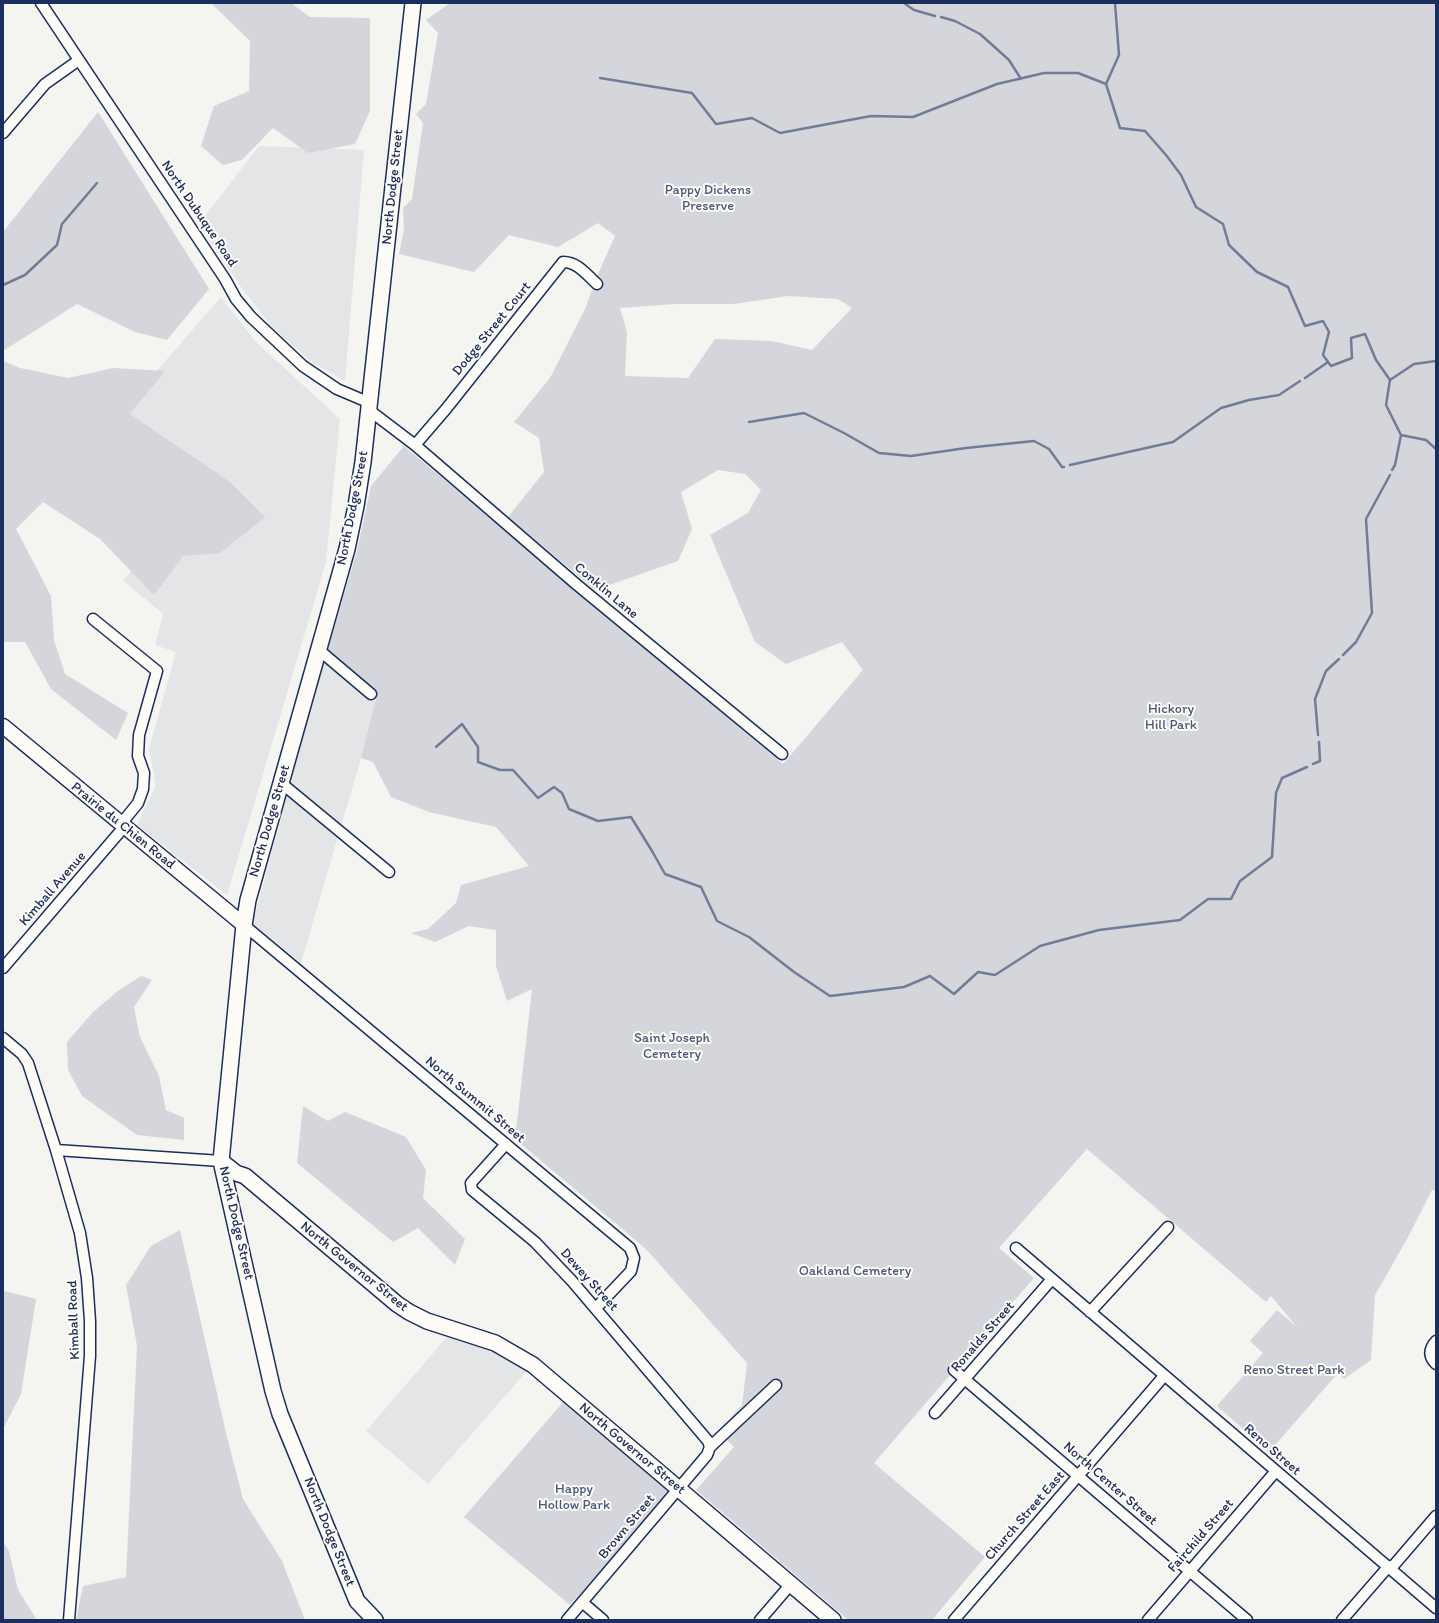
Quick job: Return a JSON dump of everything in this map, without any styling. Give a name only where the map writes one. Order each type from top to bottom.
[{"type":"main road","name":"North Dodge Street","points":[[375,1620],[357,1601],[280,1414],[269,1375],[221,1161],[244,924],[248,900],[280,782],[347,549],[356,506],[363,462],[413,3]]},
{"type":"main road","points":[[224,1142],[245,1176],[234,1182],[229,1194]]},
{"type":"main road","name":"North Governor Street","points":[[221,1161],[236,1173],[245,1176],[397,1304],[409,1312],[446,1328],[494,1343],[533,1365],[833,1620]]},
{"type":"street","name":"North Dubuque Road","points":[[41,3],[243,308],[313,374],[369,407],[415,445]]},
{"type":"street","points":[[4,130],[45,84],[79,60]]},
{"type":"street","name":"Dodge Street Court","points":[[415,445],[446,409],[563,262],[570,262],[576,265],[596,284]]},
{"type":"street","name":"Conklin Lane","points":[[415,445],[576,584],[782,754]]},
{"type":"street","name":"Kimball Avenue","points":[[3,968],[122,826],[138,803],[143,789],[144,773],[138,756],[139,734],[157,671],[93,620]]},
{"type":"street","points":[[319,650],[371,694]]},
{"type":"street","name":"Prairie du Chien Road","points":[[3,726],[122,826],[244,924]]},
{"type":"street","points":[[280,782],[389,872]]},
{"type":"street","name":"North Summit Street","points":[[244,924],[630,1248],[634,1258],[631,1271],[596,1308]]},
{"type":"street","name":"Kimball Road","points":[[3,1038],[27,1060],[56,1150],[80,1233],[86,1271],[90,1321],[90,1356],[69,1620]]},
{"type":"street","name":"Dewey Street","points":[[506,1144],[471,1183],[472,1190],[545,1252],[596,1308],[708,1441],[710,1446]]},
{"type":"street","points":[[56,1150],[221,1161]]},
{"type":"street","points":[[1090,1312],[1168,1227]]},
{"type":"street","name":"Reno Street","points":[[1016,1248],[1436,1608]]},
{"type":"street","name":"Ronalds Street","points":[[935,1413],[1052,1279]]},
{"type":"street","points":[[1434,1361],[1430,1349],[1436,1341]]},
{"type":"street","name":"North Center Street","points":[[954,1370],[1247,1620]]},
{"type":"street","name":"Church Street East","points":[[954,1620],[1164,1376]]},
{"type":"street","name":"Brown Street","points":[[567,1620],[708,1455],[710,1446],[776,1385]]},
{"type":"street","name":"Fairchild Street","points":[[1148,1620],[1276,1471]]},
{"type":"street","points":[[1342,1620],[1388,1567],[1394,1565],[1436,1516]]},
{"type":"street","points":[[760,1620],[791,1584]]},
{"type":"street","points":[[582,1602],[604,1620]]},
{"type":"shaded area","points":[[259,146],[364,150],[345,381],[313,363],[272,327],[241,287],[199,224]]},
{"type":"shaded area","points":[[221,297],[256,342],[340,419],[326,562],[227,895],[137,825],[156,785],[149,749],[176,652],[155,645],[163,614],[123,580],[169,528],[82,457]]},
{"type":"shaded area","points":[[324,657],[376,701],[361,758],[301,963],[253,923]]},
{"type":"shaded area","points":[[447,1337],[497,1353],[528,1370],[428,1484],[366,1431]]},
{"type":"green space","points":[[211,3],[291,3],[310,17],[370,18],[370,111],[355,144],[308,153],[273,128],[242,160],[223,165],[201,146],[214,106],[249,91],[250,41]]},
{"type":"green space","points":[[450,3],[1436,3],[1436,1190],[1432,1190],[1407,1239],[1375,1295],[1371,1360],[1344,1379],[1338,1373],[1269,1452],[1217,1406],[1263,1353],[1250,1341],[1277,1310],[1297,1327],[1271,1296],[1266,1302],[1087,1149],[999,1248],[1034,1278],[874,1463],[985,1557],[932,1620],[848,1620],[696,1490],[734,1447],[718,1431],[742,1405],[747,1363],[646,1249],[515,1139],[532,989],[507,1001],[496,966],[496,930],[469,926],[435,942],[411,933],[428,929],[456,903],[461,885],[529,866],[496,827],[429,812],[391,797],[373,762],[361,758],[377,695],[327,653],[357,551],[371,486],[404,446],[783,764],[863,670],[842,642],[786,664],[755,642],[710,535],[748,513],[761,490],[745,474],[718,470],[681,492],[692,529],[678,561],[595,590],[508,517],[544,472],[539,438],[514,422],[550,378],[585,309],[598,274],[615,236],[598,223],[558,247],[509,235],[474,272],[399,254],[404,229],[403,208],[412,199],[423,123],[416,114],[426,104],[438,33],[426,20]],"holes":[[[788,296],[838,299],[852,308],[812,350],[772,341],[715,339],[688,378],[625,376],[627,332],[620,308],[676,304],[733,304]]]},
{"type":"green space","points":[[98,112],[209,289],[167,340],[135,332],[77,304],[3,351],[3,232]]},
{"type":"green space","points":[[3,361],[20,368],[68,378],[113,368],[165,371],[130,414],[230,482],[265,517],[220,553],[183,556],[154,595],[100,539],[43,502],[16,529],[51,596],[54,640],[65,674],[128,713],[116,740],[51,689],[25,642],[3,642]]},
{"type":"green space","points":[[141,976],[152,980],[134,1007],[140,1037],[159,1076],[166,1110],[184,1118],[184,1140],[137,1135],[82,1096],[68,1070],[67,1042],[93,1012],[118,991]]},
{"type":"green space","points":[[303,1106],[328,1121],[345,1112],[406,1137],[426,1170],[423,1198],[465,1239],[455,1265],[418,1228],[393,1242],[297,1163]]},
{"type":"green space","points":[[180,1230],[226,1433],[243,1499],[282,1561],[305,1620],[76,1620],[83,1586],[126,1577],[137,1346],[126,1285],[151,1246]]},
{"type":"green space","points":[[5,1291],[36,1299],[21,1394],[3,1429],[3,1293]]},
{"type":"green space","name":"Happy Hollow Park","points":[[564,1401],[678,1489],[570,1605],[464,1517]]},
{"type":"green space","points":[[3,1542],[9,1551],[18,1590],[37,1620],[3,1620]]},
{"type":"waterway","points":[[904,3],[914,10],[935,16]]},
{"type":"waterway","points":[[1115,3],[1119,55],[1106,84],[1120,128],[1145,131],[1181,175],[1196,207],[1223,224],[1229,245],[1257,272],[1288,287],[1305,326],[1323,321],[1329,332],[1323,355],[1331,366],[1352,358],[1351,338],[1365,334],[1376,360],[1390,380]]},
{"type":"waterway","points":[[941,17],[955,21],[980,34],[1009,60],[1021,79]]},
{"type":"waterway","points":[[600,78],[692,93],[716,124],[752,118],[780,133],[871,116],[913,117],[997,84],[1044,73],[1078,73],[1106,84]]},
{"type":"waterway","points":[[3,285],[25,275],[57,245],[62,224],[97,183]]},
{"type":"waterway","points":[[1436,361],[1414,364],[1390,380],[1386,405],[1401,435],[1426,440],[1436,449]]},
{"type":"waterway","points":[[1305,378],[1328,362]]},
{"type":"waterway","points":[[1070,465],[1173,442],[1221,408],[1249,400],[1279,395],[1300,381]]},
{"type":"waterway","points":[[749,422],[804,413],[879,453],[911,456],[966,448],[1034,441],[1049,449],[1062,467],[1064,467]]},
{"type":"waterway","points":[[1392,470],[1395,465],[1401,435]]},
{"type":"waterway","points":[[1343,655],[1356,642],[1372,613],[1366,519],[1390,475]]},
{"type":"waterway","points":[[1318,735],[1315,699],[1326,671],[1339,659]]},
{"type":"waterway","points":[[436,747],[462,724],[478,747],[478,762],[500,770],[513,770],[538,798],[554,787],[562,793],[569,809],[598,821],[631,817],[665,874],[701,887],[717,921],[749,937],[794,972],[830,996],[904,987],[930,976],[954,994],[978,972],[995,975],[1040,946],[1099,930],[1180,920],[1208,899],[1231,899],[1240,881],[1272,857],[1276,793],[1282,778],[1307,767]]},
{"type":"waterway","points":[[1313,764],[1320,761],[1319,742]]},
{"type":"park label","name":"Pappy Dickens Preserve","points":[[708,198]]},
{"type":"park label","name":"Hickory Hill Park","points":[[1171,718]]},
{"type":"park label","name":"Saint Joseph Cemetery","points":[[672,1046]]},
{"type":"park label","name":"Oakland Cemetery","points":[[855,1271]]},
{"type":"park label","name":"Reno Street Park","points":[[1294,1370]]}]
